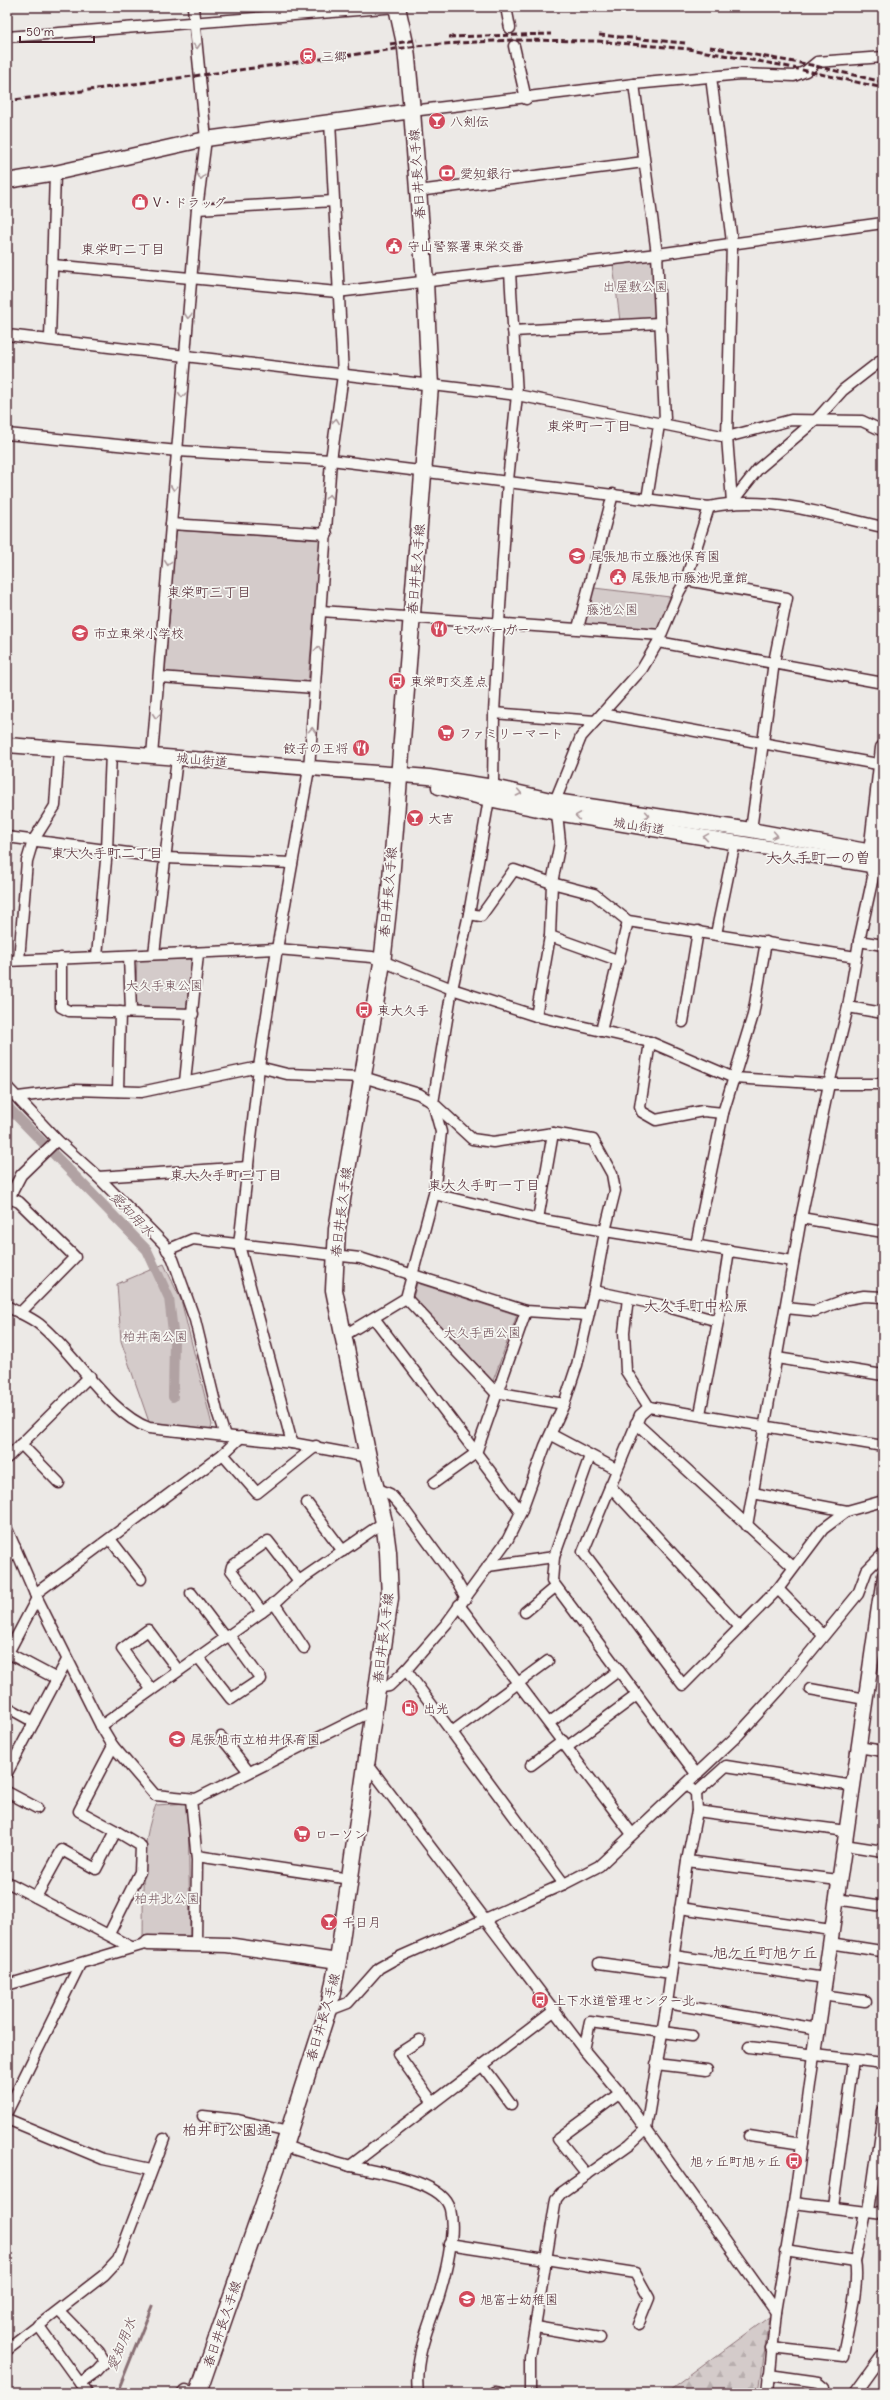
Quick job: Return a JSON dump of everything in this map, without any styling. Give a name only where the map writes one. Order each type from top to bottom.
[{"type":"main road","name":"春日井長久手線","points":[[198,2393],[286,2139],[327,2011],[338,1961],[390,1598],[388,1552],[384,1522],[368,1456],[334,1290],[335,1254],[346,1168],[382,963],[390,892],[397,776],[424,472],[430,386],[425,282],[412,111],[406,48],[397,7]]},
{"type":"street","points":[[152,756],[197,209],[206,138],[199,76],[196,24],[193,7]]},
{"type":"street","points":[[7,38],[397,7]]},
{"type":"street","points":[[506,7],[510,28]]},
{"type":"street","points":[[514,46],[526,99]]},
{"type":"street","points":[[7,181],[55,173],[206,138],[412,111],[526,99],[634,84],[741,74],[794,76],[806,71],[817,62],[883,57]]},
{"type":"street","points":[[710,78],[732,242],[727,437],[731,466],[732,502]]},
{"type":"street","points":[[634,84],[657,254],[659,323],[665,419],[659,425],[646,499]]},
{"type":"street","points":[[292,1443],[238,1245],[259,1067],[276,949],[309,769],[327,534],[331,460],[342,375],[330,122]]},
{"type":"street","points":[[418,191],[644,162]]},
{"type":"street","points":[[50,339],[55,173]]},
{"type":"street","points":[[197,209],[334,201]]},
{"type":"street","points":[[53,265],[192,277],[337,292],[657,254],[732,242],[883,222]]},
{"type":"street","points":[[343,1336],[406,1298],[434,1194],[441,1132],[433,1103],[452,990],[469,914],[491,793],[494,713],[508,480],[517,395],[510,272]]},
{"type":"street","points":[[514,331],[659,323]]},
{"type":"street","points":[[7,335],[430,386],[517,395],[659,425],[727,437],[791,420],[817,419],[862,421],[883,431]]},
{"type":"street","points":[[732,502],[758,469],[817,419],[843,390],[883,359]]},
{"type":"street","points":[[7,434],[178,452],[331,460],[424,472],[508,480],[709,507],[732,502],[773,503],[883,527]]},
{"type":"street","points":[[578,628],[613,494]]},
{"type":"street","points":[[536,1016],[550,936],[552,883],[560,842],[556,807],[581,737],[642,669],[659,638],[679,592],[686,580],[709,507]]},
{"type":"street","points":[[171,524],[327,534]]},
{"type":"street","points":[[686,580],[788,598],[774,662],[751,830]]},
{"type":"street","points":[[321,611],[578,628],[659,638],[883,683]]},
{"type":"street","points":[[159,677],[315,688]]},
{"type":"street","points":[[494,713],[598,718],[762,742],[882,765]]},
{"type":"street","name":"城山街道","points":[[7,745],[397,776],[491,793],[736,842],[877,859]]},
{"type":"street","points":[[747,1526],[801,1218],[829,1084],[848,1007],[859,941],[877,859],[883,748]]},
{"type":"street","points":[[18,960],[27,861],[33,841],[55,806],[59,749]]},
{"type":"street","points":[[97,956],[106,850],[111,753]]},
{"type":"street","points":[[154,954],[177,758]]},
{"type":"street","name":"城山街道","points":[[556,807],[751,830],[877,859]]},
{"type":"street","points":[[7,837],[166,858],[292,863]]},
{"type":"street","points":[[716,934],[736,842]]},
{"type":"street","points":[[469,914],[481,916],[514,870],[552,883],[594,894],[628,921],[766,942],[856,958]]},
{"type":"street","points":[[601,1031],[620,961],[628,921]]},
{"type":"street","points":[[683,1022],[698,931]]},
{"type":"street","points":[[550,936],[620,961]]},
{"type":"street","points":[[859,941],[883,945]]},
{"type":"street","points":[[696,1246],[723,1113],[753,1015],[766,942]]},
{"type":"street","points":[[7,961],[97,956],[198,954],[276,949],[372,957],[382,963],[452,990],[536,1016],[650,1042],[734,1078],[829,1084],[883,1084]]},
{"type":"street","points":[[185,1082],[198,954]]},
{"type":"street","points":[[128,956],[131,1012]]},
{"type":"street","points":[[61,958],[61,1007],[69,1011],[193,1014]]},
{"type":"street","points":[[848,1007],[883,1013]]},
{"type":"street","points":[[118,1091],[120,1012]]},
{"type":"street","points":[[650,1042],[640,1107],[642,1112],[656,1120],[703,1111],[723,1113]]},
{"type":"street","points":[[18,1097],[74,1090],[141,1092],[259,1067],[287,1074],[363,1077],[419,1094],[433,1103],[472,1139],[493,1142],[553,1133],[593,1140],[609,1169],[615,1191],[605,1231],[594,1291],[577,1365],[564,1404],[552,1434],[545,1446],[521,1512],[508,1540],[447,1623],[406,1670],[389,1686],[377,1688]]},
{"type":"street","points":[[7,1087],[57,1140],[98,1177],[167,1250],[179,1274],[195,1320],[217,1411],[225,1436]]},
{"type":"street","points":[[538,1219],[553,1133]]},
{"type":"street","points":[[20,1313],[75,1257],[19,1202],[8,1200],[21,1175],[57,1140]]},
{"type":"street","points":[[98,1177],[248,1167]]},
{"type":"street","points":[[434,1194],[538,1219],[793,1261]]},
{"type":"street","points":[[801,1218],[883,1232]]},
{"type":"street","points":[[167,1250],[194,1239],[238,1245],[335,1254],[360,1258],[526,1311],[588,1315]]},
{"type":"street","points":[[700,1414],[718,1321],[729,1250]]},
{"type":"street","points":[[594,1291],[718,1321]]},
{"type":"street","points":[[786,1308],[815,1311],[847,1299],[864,1296],[883,1297]]},
{"type":"street","points":[[406,1298],[496,1392],[564,1404]]},
{"type":"street","points":[[628,1298],[624,1332],[626,1372],[649,1407],[700,1414],[765,1427],[883,1446]]},
{"type":"street","points":[[7,1306],[39,1324],[90,1376],[116,1406],[139,1424],[149,1428],[316,1446],[368,1456]]},
{"type":"street","points":[[434,1484],[476,1453],[496,1392],[526,1311]]},
{"type":"street","points":[[374,1318],[521,1512]]},
{"type":"street","points":[[777,1358],[883,1375]]},
{"type":"street","points":[[7,1458],[90,1376]]},
{"type":"street","points":[[649,1407],[640,1415],[636,1423],[583,1552],[683,1685],[778,1589],[823,1529],[847,1511],[883,1502]]},
{"type":"street","points":[[636,1423],[793,1568]]},
{"type":"street","points":[[552,1434],[616,1469]]},
{"type":"street","points":[[58,1679],[8,1653],[36,1596],[110,1538],[223,1454],[241,1437]]},
{"type":"street","points":[[21,1444],[58,1483]]},
{"type":"street","points":[[223,1454],[257,1493],[316,1446]]},
{"type":"street","points":[[590,1456],[554,1557],[552,1581],[697,1775]]},
{"type":"street","points":[[610,1486],[740,1627]]},
{"type":"street","points":[[376,1488],[390,1494],[406,1512],[455,1579],[463,1602],[518,1683],[632,1834]]},
{"type":"street","points":[[753,1493],[847,1511]]},
{"type":"street","points":[[307,1503],[343,1551]]},
{"type":"street","points":[[101,1726],[151,1689],[262,1612],[299,1581],[384,1522]]},
{"type":"street","points":[[7,1529],[36,1596],[101,1726],[113,1746],[154,1795],[196,1799],[374,1710]]},
{"type":"street","points":[[110,1538],[140,1579]]},
{"type":"street","points":[[262,1612],[231,1570],[232,1566],[268,1541],[299,1581]]},
{"type":"street","points":[[7,1560],[15,1547]]},
{"type":"street","points":[[881,1556],[883,1571]]},
{"type":"street","points":[[327,2011],[348,2004],[384,1965],[485,1918],[564,1884],[599,1866],[697,1775],[781,1688],[858,1594],[867,1570],[881,1556]]},
{"type":"street","points":[[488,1566],[554,1557]]},
{"type":"street","points":[[768,2393],[771,2348],[785,2251],[794,2203],[838,1880],[854,1786],[865,1699],[878,1641],[883,1575]]},
{"type":"street","points":[[525,1612],[555,1587]]},
{"type":"street","points":[[778,1589],[823,1635]]},
{"type":"street","points":[[191,1593],[261,1679],[231,1700],[198,1656]]},
{"type":"street","points":[[274,1603],[304,1648]]},
{"type":"street","points":[[151,1689],[122,1649],[148,1630],[178,1670]]},
{"type":"street","points":[[7,1773],[11,1756],[34,1722],[67,1660]]},
{"type":"street","points":[[452,1732],[548,1661]]},
{"type":"street","points":[[406,1670],[564,1884]]},
{"type":"street","points":[[549,1723],[618,1671]]},
{"type":"street","points":[[810,1690],[865,1699]]},
{"type":"street","points":[[531,1765],[565,1744],[637,1695]]},
{"type":"street","points":[[7,1707],[34,1722]]},
{"type":"street","points":[[221,1737],[249,1772]]},
{"type":"street","points":[[109,1934],[140,1872],[141,1846],[79,1811],[113,1746]]},
{"type":"street","points":[[858,1747],[883,1751]]},
{"type":"street","points":[[366,1762],[584,2050],[620,2093],[776,2312]]},
{"type":"street","points":[[696,1793],[726,1766],[854,1786]]},
{"type":"street","points":[[530,2393],[530,2357],[556,2199],[561,2193],[630,2144],[646,2129],[660,2032],[674,1956],[687,1861],[697,1811],[696,1793],[687,1784]]},
{"type":"street","points":[[7,1792],[37,1808]]},
{"type":"street","points":[[191,1798],[197,1856],[196,1944]]},
{"type":"street","points":[[697,1811],[845,1838],[883,1851]]},
{"type":"street","points":[[36,1897],[62,1850],[96,1869],[116,1831]]},
{"type":"street","points":[[197,1856],[350,1879]]},
{"type":"street","points":[[687,1861],[838,1880]]},
{"type":"street","points":[[7,1882],[109,1934],[131,1947]]},
{"type":"street","points":[[836,1899],[883,1906]]},
{"type":"street","points":[[680,1908],[830,1936],[881,1951]]},
{"type":"street","points":[[7,1985],[148,1943],[242,1947],[338,1961]]},
{"type":"street","points":[[674,1956],[825,1978]]},
{"type":"street","points":[[599,1963],[671,1973]]},
{"type":"street","points":[[7,2112],[80,1964]]},
{"type":"street","points":[[822,1995],[865,2001]]},
{"type":"street","points":[[666,2003],[818,2029]]},
{"type":"street","points":[[350,2166],[555,2010]]},
{"type":"street","points":[[584,2050],[590,2022],[692,2036]]},
{"type":"street","points":[[420,2040],[398,2054],[433,2103]]},
{"type":"street","points":[[749,2046],[883,2063]]},
{"type":"street","points":[[833,2207],[853,2060]]},
{"type":"street","points":[[656,2064],[707,2070]]},
{"type":"street","points":[[482,2066],[511,2104]]},
{"type":"street","points":[[587,2175],[558,2139],[620,2093]]},
{"type":"street","points":[[771,2348],[842,2356],[855,2287],[857,2270],[855,2262],[867,2212],[883,2112]]},
{"type":"street","points":[[203,2116],[238,2120],[350,2166],[404,2178],[436,2192],[450,2208],[452,2222],[444,2279],[417,2365],[418,2393]]},
{"type":"street","points":[[7,2119],[103,2159],[151,2169]]},
{"type":"street","points":[[749,2136],[802,2144]]},
{"type":"street","points":[[7,2350],[104,2275],[118,2260],[128,2239],[151,2169],[164,2139]]},
{"type":"street","points":[[794,2203],[883,2214]]},
{"type":"street","points":[[449,2244],[635,2273],[649,2298],[638,2325]]},
{"type":"street","points":[[785,2251],[855,2262]]},
{"type":"street","points":[[58,2311],[99,2352],[105,2362],[97,2371],[80,2383]]},
{"type":"street","points":[[38,2325],[86,2393]]},
{"type":"street","points":[[536,2327],[600,2338]]},
{"type":"street","points":[[855,2393],[882,2357]]},
{"type":"street","points":[[769,2375],[819,2382],[825,2387],[820,2393]]},
{"type":"street","points":[[182,2393],[186,2390],[198,2393]]},
{"type":"green space","name":"出屋敷公園","points":[[652,258],[655,319],[620,321],[613,264]]},
{"type":"green space","points":[[176,530],[321,540],[308,683],[165,672]]},
{"type":"green space","name":"藤池公園","points":[[594,588],[670,597],[657,630],[584,625]]},
{"type":"green space","name":"大久手東公園","points":[[192,959],[186,1011],[135,1006],[137,960]]},
{"type":"green space","name":"柏井南公園","points":[[164,1264],[181,1300],[212,1425],[210,1429],[149,1422],[121,1341],[117,1284]]},
{"type":"green space","name":"大久手西公園","points":[[417,1283],[517,1315],[493,1381],[413,1298]]},
{"type":"green space","name":"柏井北公園","points":[[188,1803],[190,1936],[143,1936],[143,1886],[145,1853],[147,1837],[156,1805]]},
{"type":"green space","points":[[769,2317],[759,2393],[666,2393]]},
{"type":"waterway","name":"愛知用水","points":[[7,1106],[147,1250],[169,1298],[174,1340],[173,1397]]},
{"type":"waterway","name":"愛知用水","points":[[117,2393],[152,2306]]},
{"type":"railway","points":[[449,37],[551,34]]},
{"type":"railway","points":[[599,35],[685,43]]},
{"type":"railway","points":[[390,44],[417,40]]},
{"type":"railway","points":[[7,101],[425,45],[512,40],[596,41],[689,49],[780,65],[883,88]]},
{"type":"railway","points":[[710,47],[811,65],[883,82]]},
{"type":"place","name":"三郷","points":[[308,56]]},
{"type":"place","name":"八剣伝","points":[[437,121]]},
{"type":"place","name":"愛知銀行","points":[[447,173]]},
{"type":"place","name":"V・ドラッグ","points":[[140,202]]},
{"type":"place","name":"守山警察署東栄交番","points":[[394,246]]},
{"type":"place","name":"尾張旭市立藤池保育園","points":[[577,556]]},
{"type":"place","name":"尾張旭市藤池児童館","points":[[618,577]]},
{"type":"place","name":"モスバーガー","points":[[439,629]]},
{"type":"place","name":"市立東栄小学校","points":[[80,633]]},
{"type":"place","name":"東栄町交差点","points":[[397,681]]},
{"type":"place","name":"ファミリーマート","points":[[446,733]]},
{"type":"place","name":"餃子の王将","points":[[361,748]]},
{"type":"place","name":"大吉","points":[[415,818]]},
{"type":"place","name":"東大久手","points":[[364,1010]]},
{"type":"place","name":"出光","points":[[410,1708]]},
{"type":"place","name":"尾張旭市立柏井保育園","points":[[177,1739]]},
{"type":"place","name":"ローソン","points":[[302,1834]]},
{"type":"place","name":"千日月","points":[[329,1922]]},
{"type":"place","name":"上下水道管理センター北","points":[[540,2000]]},
{"type":"place","name":"旭ヶ丘町旭ヶ丘","points":[[794,2161]]},
{"type":"place","name":"旭富士幼稚園","points":[[467,2299]]},
{"type":"district","name":"東栄町二丁目","points":[[123,249]]},
{"type":"district","name":"東栄町一丁目","points":[[589,426]]},
{"type":"district","name":"東栄町三丁目","points":[[209,592]]},
{"type":"district","name":"東大久手町二丁目","points":[[107,853]]},
{"type":"district","name":"大久手町一の曽","points":[[818,857]]},
{"type":"district","name":"東大久手町三丁目","points":[[226,1175]]},
{"type":"district","name":"東大久手町一丁目","points":[[484,1185]]},
{"type":"district","name":"大久手町中松原","points":[[696,1305]]},
{"type":"district","name":"旭ケ丘町旭ケ丘","points":[[765,1952]]},
{"type":"district","name":"柏井町公園通","points":[[227,2129]]}]
